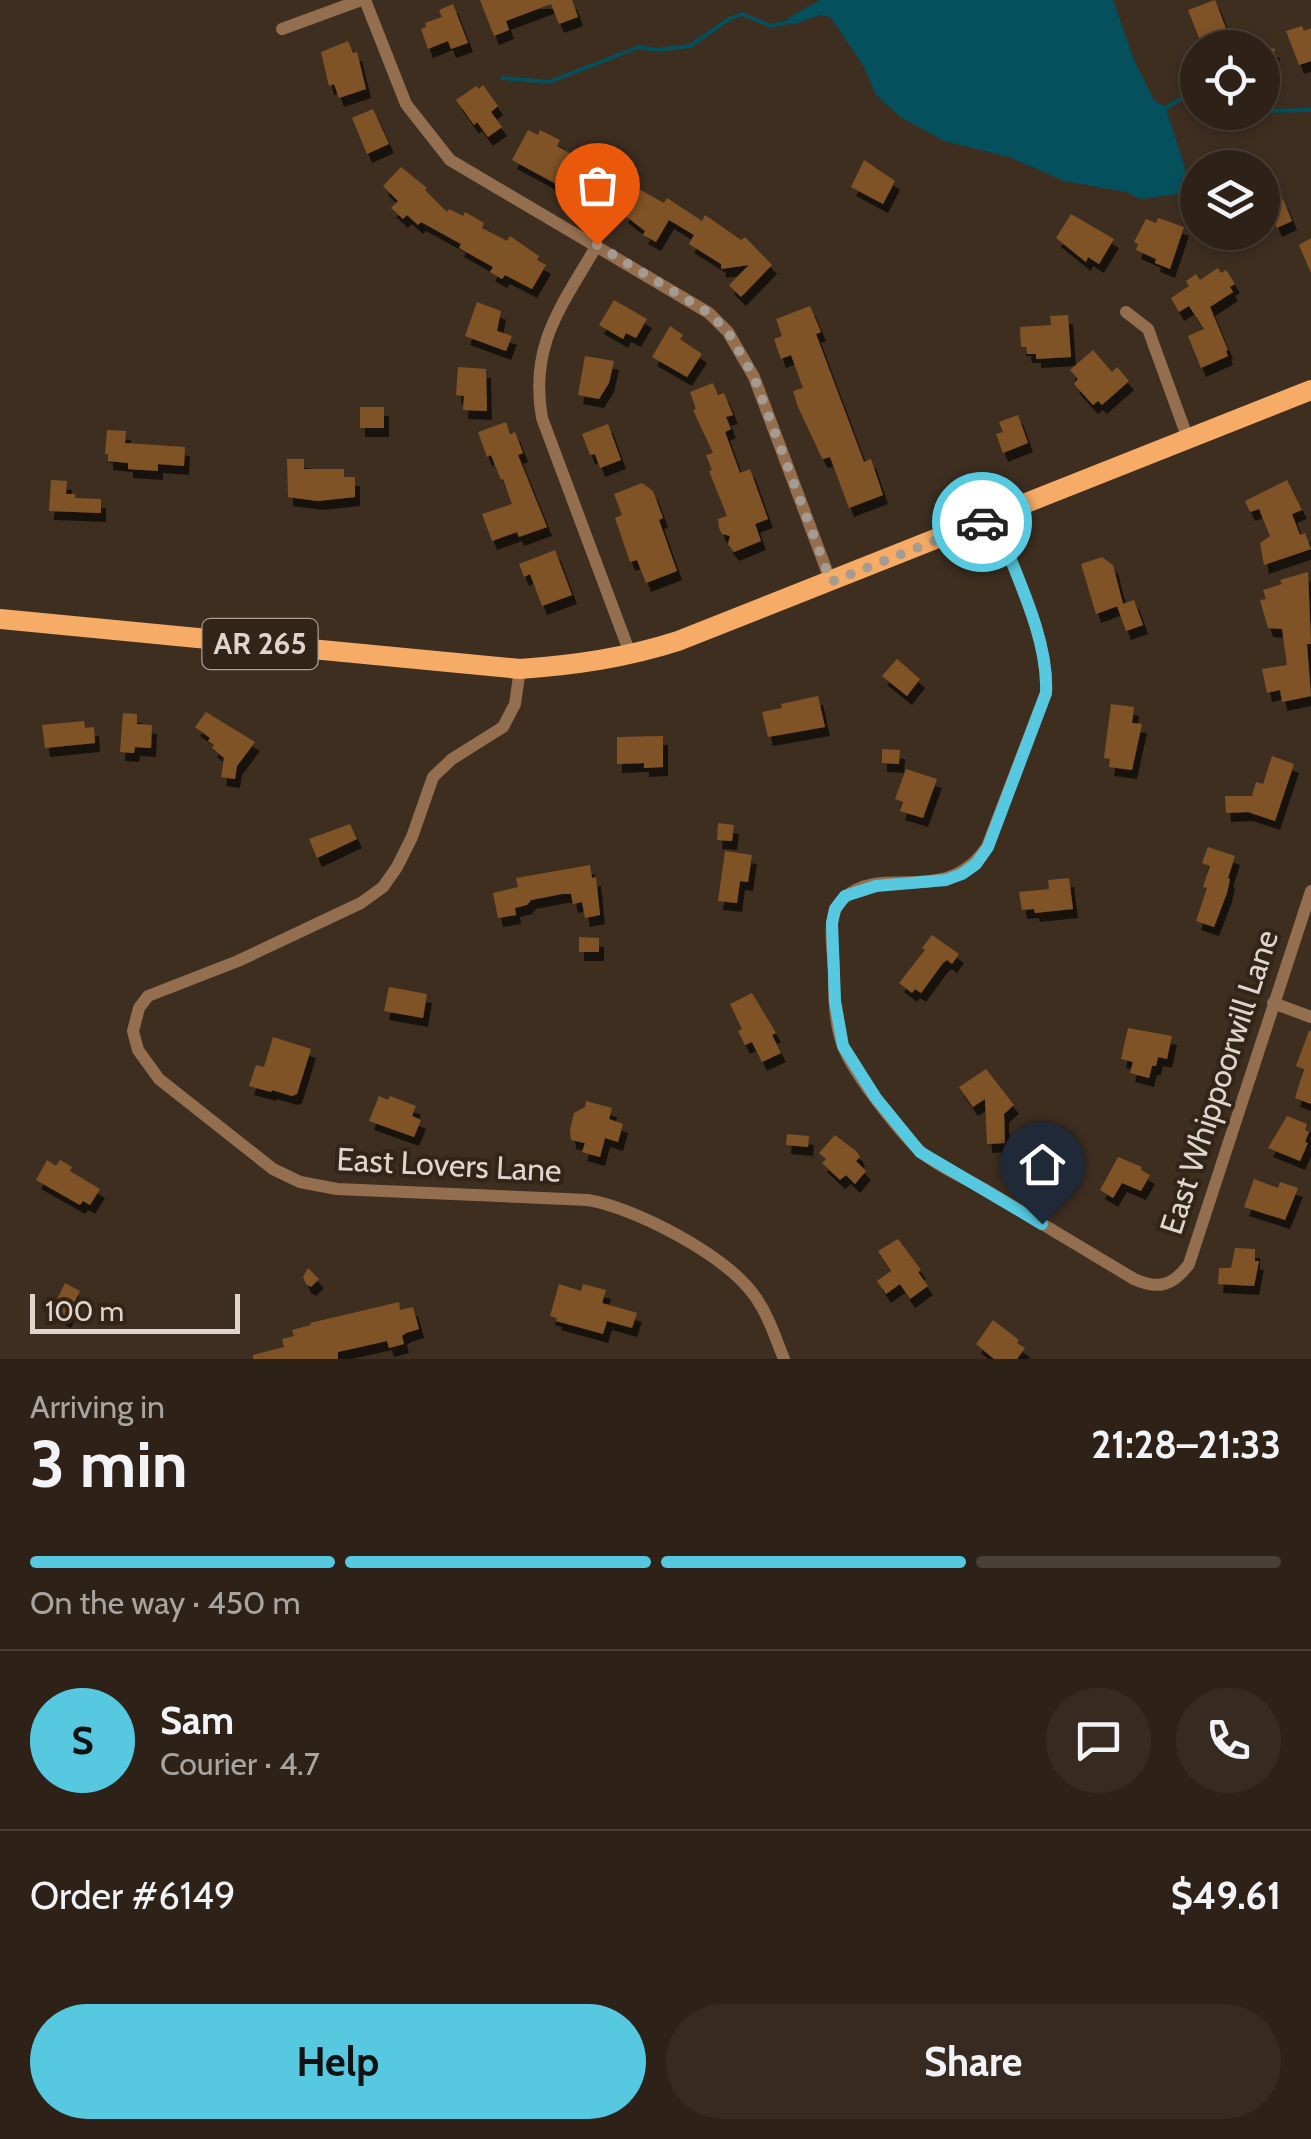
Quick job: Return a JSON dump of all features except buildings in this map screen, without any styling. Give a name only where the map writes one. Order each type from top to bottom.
[{"type":"main road","name":"AR 265","points":[[0,619],[520,669],[590,664],[631,656],[831,582],[1311,390]]},
{"type":"street","points":[[282,29],[363,0],[406,104],[450,160],[709,313],[728,332],[754,377],[831,582]]},
{"type":"street","points":[[597,245],[548,331],[540,354],[538,396],[542,418],[631,656]]},
{"type":"street","points":[[1126,312],[1148,328],[1188,440]]},
{"type":"street","name":"East Whippoorwill Lane","points":[[994,517],[1047,672],[1046,693],[988,847],[976,864],[962,874],[946,880],[859,889],[845,896],[835,909],[835,1001],[843,1046],[876,1098],[920,1152],[1134,1279],[1158,1287],[1169,1284],[1189,1264],[1311,891]]},
{"type":"street","name":"East Lovers Lane","points":[[520,669],[516,704],[503,727],[452,759],[433,777],[412,837],[398,867],[382,887],[361,903],[238,962],[148,996],[139,1008],[133,1031],[138,1050],[159,1079],[273,1169],[300,1182],[337,1190],[588,1200],[638,1213],[702,1252],[753,1293],[784,1359]]},
{"type":"street","points":[[1273,1003],[1311,1017]]},
{"type":"water","points":[[820,0],[1113,0],[1134,60],[1154,100],[1166,108],[1180,152],[1180,192],[1140,199],[1126,192],[1064,181],[1009,157],[944,141],[900,117],[876,95],[863,65],[830,17],[820,15],[792,25],[788,18]]},
{"type":"waterway","points":[[503,78],[549,82],[639,47],[656,50],[690,46],[742,14],[771,26],[792,21]]},
{"type":"waterway","points":[[1165,108],[1180,100]]},
{"type":"waterway","points":[[1280,111],[1311,110]]},
{"type":"way so far","points":[[597,245],[709,313],[728,332],[754,377],[831,582],[982,522]]},
{"type":"route","points":[[982,522],[994,517],[1042,649],[1046,693],[988,847],[976,864],[946,880],[859,889],[845,896],[835,909],[835,1001],[843,1046],[876,1098],[920,1152],[1042,1224]]}]
